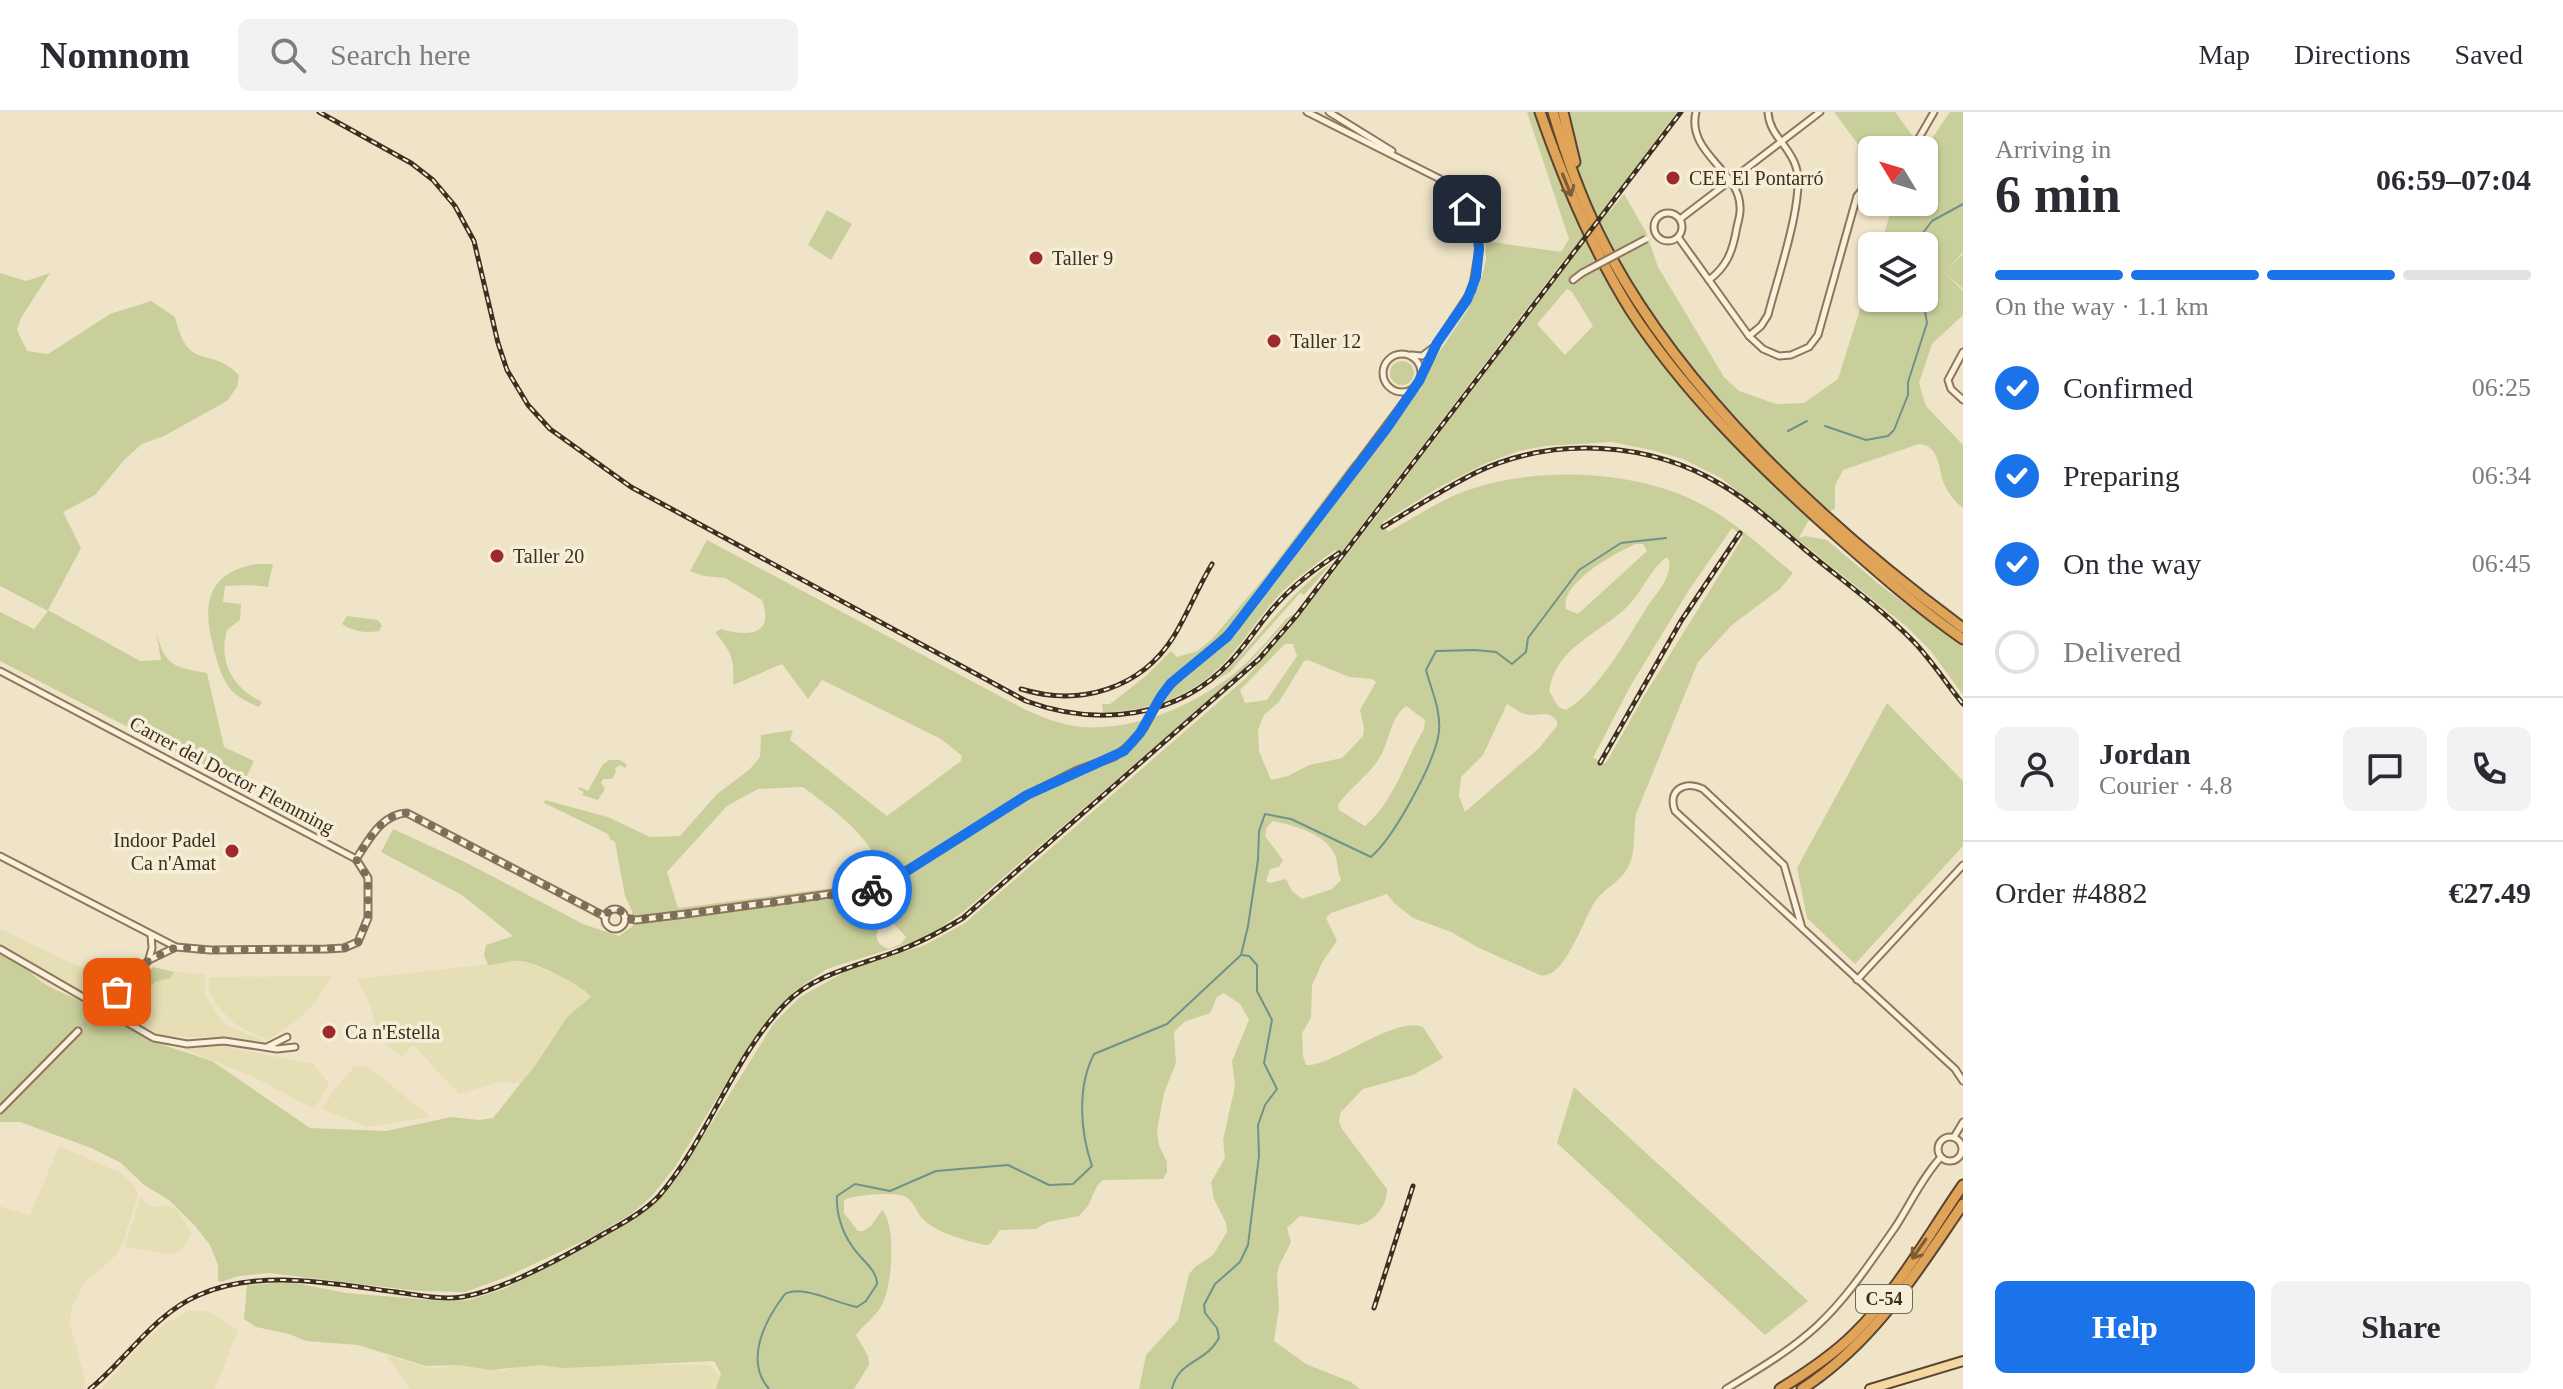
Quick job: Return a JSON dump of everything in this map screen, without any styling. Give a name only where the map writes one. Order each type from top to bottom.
[{"type":"highway","points":[[1540,112],[1577,210],[1599,253],[1631,310],[1675,371],[1764,470],[1883,578],[1950,624],[1963,627]]},
{"type":"highway","points":[[1553,112],[1598,231],[1641,307],[1711,398],[1831,520],[1950,624],[1963,641]]},
{"type":"highway","points":[[1563,112],[1585,200]]},
{"type":"highway","name":"C-54","points":[[1780,1389],[1805,1374],[1854,1334],[1889,1293],[1963,1185]]},
{"type":"highway","name":"C-54","points":[[1802,1389],[1830,1371],[1858,1346],[1883,1317],[1963,1204]]},
{"type":"main road","points":[[1870,1389],[1963,1361]]},
{"type":"street","points":[[1307,112],[1402,158]]},
{"type":"street","points":[[625,918],[636,920],[686,914],[880,887],[1027,795],[1077,770],[1114,757],[1133,742],[1144,728],[1163,693],[1215,649],[1236,626],[1418,384],[1437,343],[1472,290],[1478,264],[1478,235],[1467,209],[1451,187],[1329,112]]},
{"type":"street","points":[[1696,112],[1694,124],[1698,139],[1729,181],[1741,207],[1732,250],[1720,271],[1709,280]]},
{"type":"street","points":[[1749,336],[1768,315],[1798,195],[1797,168],[1771,128],[1768,112]]},
{"type":"street","points":[[1680,219],[1820,112]]},
{"type":"street","points":[[1920,136],[1934,112]]},
{"type":"street","points":[[1678,237],[1749,336],[1763,349],[1779,356],[1798,353],[1814,342],[1822,325],[1858,195]]},
{"type":"street","points":[[1671,213],[1680,219],[1682,230],[1678,237],[1666,241],[1655,234],[1655,221],[1661,214],[1671,213]]},
{"type":"street","points":[[1573,280],[1655,234]]},
{"type":"street","points":[[1397,413],[1399,399],[1383,379],[1384,367],[1392,357],[1405,354],[1422,356],[1437,343]]},
{"type":"street","points":[[1963,352],[1948,380],[1951,389],[1963,400]]},
{"type":"street","points":[[1405,354],[1419,364],[1418,384]]},
{"type":"street","points":[[1395,391],[1406,392],[1418,384]]},
{"type":"street","name":"Carrer del Doctor Flemming","points":[[0,671],[356,859]]},
{"type":"street","points":[[1802,928],[1784,865],[1703,789],[1692,784],[1681,786],[1672,800],[1675,811],[1955,1069],[1963,1081]]},
{"type":"street","points":[[0,856],[176,947],[207,950],[344,948],[358,942],[368,918],[367,873],[356,859],[378,827],[391,816],[407,813],[606,917]]},
{"type":"street","points":[[1857,980],[1963,865]]},
{"type":"street","points":[[616,909],[625,918],[624,924],[616,929],[608,926],[606,917],[609,911],[616,909]]},
{"type":"street","points":[[149,960],[151,935]]},
{"type":"street","points":[[117,992],[149,960],[176,947]]},
{"type":"street","points":[[0,949],[154,1038],[187,1044],[224,1041],[266,1047],[295,1047]]},
{"type":"street","points":[[0,1110],[78,1031]]},
{"type":"street","points":[[266,1047],[287,1037]]},
{"type":"street","points":[[1954,1137],[1963,1122]]},
{"type":"street","points":[[1946,1137],[1954,1137],[1962,1146],[1962,1154],[1952,1161],[1941,1157],[1937,1150],[1939,1142],[1946,1137]]},
{"type":"street","points":[[1726,1389],[1784,1353],[1832,1311],[1895,1227],[1923,1179],[1941,1157]]},
{"type":"shaded area","points":[[0,929],[99,976],[83,1001],[41,980],[28,971],[23,961],[0,947]]},
{"type":"shaded area","points":[[522,960],[582,986],[592,997],[567,1017],[522,1083],[496,1083],[459,1094],[413,1045],[402,1056],[381,1041],[369,1003],[357,979]]},
{"type":"shaded area","points":[[174,972],[205,974],[205,995],[223,1023],[264,1041],[262,1044],[236,1038],[163,1036],[128,1020],[124,1015],[155,982],[170,978]]},
{"type":"shaded area","points":[[332,976],[316,1002],[296,1021],[268,1040],[236,1025],[217,1006],[208,989],[210,977]]},
{"type":"shaded area","points":[[217,1045],[314,1064],[329,1084],[315,1109],[249,1075],[177,1046]]},
{"type":"shaded area","points":[[355,1066],[368,1067],[431,1117],[367,1127],[322,1109]]},
{"type":"shaded area","points":[[59,1146],[121,1173],[134,1185],[138,1195],[122,1245],[114,1257],[85,1282],[72,1308],[70,1324],[85,1379],[83,1389],[0,1389],[0,1206],[30,1216]]},
{"type":"shaded area","points":[[140,1197],[151,1207],[166,1205],[177,1210],[192,1233],[181,1251],[168,1254],[125,1247]]},
{"type":"shaded area","points":[[186,1311],[207,1311],[238,1330],[215,1389],[101,1389],[144,1341]]},
{"type":"shaded area","points":[[386,1355],[432,1369],[463,1364],[503,1371],[537,1363],[709,1365],[721,1376],[720,1389],[410,1389]]},
{"type":"green space","points":[[1527,112],[1677,112],[1605,208],[1610,211],[1624,194],[1646,232],[1658,267],[1724,377],[1739,391],[1776,404],[1804,403],[1838,379],[1859,312],[1938,312],[1938,232],[1884,232],[1890,216],[1938,216],[1938,136],[1934,136],[1950,112],[1963,112],[1963,252],[1947,270],[1963,254],[1963,289],[1944,272],[1963,291],[1963,315],[1932,344],[1919,383],[1926,406],[1963,445],[1963,508],[1947,489],[1934,452],[1919,444],[1843,470],[1835,486],[1835,509],[1808,521],[1799,538],[1805,536],[1827,540],[1880,585],[1963,647],[1963,695],[1930,650],[1907,627],[1721,478],[1683,459],[1612,442],[1545,446],[1519,451],[1484,464],[1438,488],[1383,522],[1388,532],[1453,496],[1512,479],[1544,475],[1610,477],[1672,491],[1699,503],[1736,526],[1793,573],[1780,589],[1732,625],[1698,662],[1636,814],[1630,863],[1596,900],[1557,969],[1540,975],[1451,932],[1413,918],[1387,894],[1331,913],[1326,918],[1337,941],[1312,985],[1311,1018],[1302,1033],[1306,1065],[1411,1025],[1423,1027],[1443,1058],[1413,1075],[1363,1089],[1341,1112],[1339,1121],[1342,1129],[1387,1189],[1379,1212],[1359,1225],[1300,1216],[1287,1228],[1291,1242],[1277,1275],[1279,1308],[1274,1341],[1306,1364],[1351,1382],[1360,1389],[1139,1389],[1146,1355],[1178,1320],[1189,1274],[1213,1255],[1227,1232],[1211,1182],[1225,1158],[1223,1140],[1235,1086],[1232,1061],[1249,1020],[1240,1004],[1224,993],[1217,997],[1210,1013],[1184,1022],[1174,1032],[1176,1063],[1164,1093],[1157,1131],[1167,1162],[1163,1179],[1103,1180],[1079,1216],[1048,1222],[1036,1229],[1000,1230],[986,1245],[934,1228],[921,1217],[909,1199],[901,1195],[875,1194],[844,1200],[844,1213],[858,1231],[871,1226],[882,1210],[890,1229],[891,1243],[885,1298],[878,1311],[856,1335],[868,1356],[869,1365],[854,1389],[716,1389],[721,1374],[714,1361],[564,1368],[540,1365],[490,1370],[459,1365],[426,1366],[358,1345],[306,1341],[256,1327],[244,1319],[247,1285],[291,1282],[346,1293],[444,1301],[469,1300],[504,1289],[618,1229],[652,1205],[677,1178],[774,1023],[800,997],[848,970],[925,945],[965,923],[1246,678],[1330,577],[1572,259],[1567,256],[1339,555],[1335,550],[1285,589],[1232,654],[1190,690],[1158,704],[1103,713],[1102,704],[1110,704],[1171,651],[1177,657],[1197,651],[1211,640],[1264,578],[1353,461],[1356,463],[1393,411],[1421,389],[1428,369],[1468,309],[1482,277],[1486,259],[1485,241],[1561,252],[1569,239]],"holes":[[[1567,289],[1593,326],[1565,355],[1537,324]],[[1732,528],[1743,537],[1606,763],[1593,758],[1631,685],[1689,590]],[[1643,544],[1647,551],[1578,614],[1566,609],[1566,599],[1580,579],[1615,554]],[[1667,557],[1670,565],[1665,582],[1610,666],[1577,702],[1566,710],[1559,707],[1549,691],[1560,663],[1581,642],[1628,606]],[[1285,644],[1293,644],[1297,656],[1267,700],[1245,703],[1240,690]],[[1304,661],[1349,677],[1376,682],[1360,710],[1363,736],[1342,758],[1309,765],[1288,776],[1271,780],[1259,751],[1258,730],[1264,715],[1279,702]],[[1507,704],[1523,713],[1546,714],[1557,721],[1557,726],[1539,748],[1465,812],[1459,796],[1461,777],[1483,755]],[[1406,706],[1425,720],[1424,729],[1384,805],[1365,826],[1339,810],[1338,805],[1376,764]],[[1273,821],[1317,836],[1335,855],[1341,880],[1332,889],[1302,899],[1292,891],[1286,879],[1266,881],[1270,869],[1279,867],[1283,860],[1265,836],[1267,827]]]},
{"type":"green space","points":[[1834,112],[1895,112],[1913,136],[1858,136],[1858,144]]},
{"type":"green space","points":[[827,210],[852,224],[831,260],[808,245]]},
{"type":"green space","points":[[0,273],[26,281],[50,273],[21,318],[17,330],[27,351],[48,354],[110,314],[151,301],[175,317],[180,335],[193,352],[228,366],[239,375],[237,387],[227,401],[164,436],[142,444],[95,495],[63,512],[81,548],[48,610],[140,661],[161,660],[156,631],[163,651],[172,663],[207,673],[224,747],[254,761],[242,786],[0,661],[0,612],[34,629],[48,611],[0,586]]},
{"type":"green space","points":[[1402,361],[1411,364],[1414,373],[1411,382],[1402,385],[1393,382],[1390,373],[1393,364]]},
{"type":"green space","points":[[707,540],[1024,709],[1059,723],[1082,727],[1123,725],[1144,720],[1202,695],[1243,666],[1294,614],[1238,675],[963,912],[925,938],[827,969],[796,990],[753,1039],[675,1167],[651,1197],[631,1214],[592,1237],[504,1278],[465,1292],[418,1291],[269,1273],[239,1276],[221,1282],[218,1281],[218,1265],[210,1245],[195,1226],[169,1200],[144,1185],[121,1163],[91,1148],[20,1122],[0,1122],[0,947],[14,955],[41,981],[82,1001],[99,976],[123,995],[153,967],[174,972],[170,978],[155,982],[118,1022],[154,1042],[212,1061],[310,1128],[386,1131],[451,1117],[493,1118],[536,1064],[567,1017],[591,997],[569,981],[528,962],[488,965],[484,955],[486,945],[513,936],[462,895],[381,852],[393,829],[465,862],[583,924],[619,936],[633,926],[615,842],[608,834],[544,803],[545,800],[608,817],[650,837],[680,836],[717,794],[749,770],[760,757],[761,735],[793,730],[790,740],[887,816],[961,761],[962,756],[941,739],[822,680],[808,699],[782,664],[733,685],[731,656],[715,632],[721,629],[749,633],[762,627],[765,612],[762,600],[725,578],[690,571]],"holes":[[[803,787],[854,829],[877,860],[849,886],[678,908],[667,872],[727,806],[758,789]],[[888,923],[894,924],[906,937],[901,944],[888,949],[877,939],[878,930]]]},
{"type":"green space","points":[[1333,562],[1304,595],[1300,593],[1230,672],[1216,680],[1286,604]]},
{"type":"green space","points":[[255,564],[273,564],[268,587],[225,586],[223,602],[241,604],[240,620],[227,630],[226,663],[236,682],[262,702],[259,707],[238,696],[226,682],[214,650],[208,620],[211,595],[217,584],[238,569]]},
{"type":"green space","points":[[347,616],[378,620],[382,626],[379,631],[355,630],[342,624]]},
{"type":"green space","points":[[1887,703],[1963,781],[1963,846],[1855,964],[1807,918],[1797,868]]},
{"type":"green space","points":[[609,760],[620,760],[627,765],[625,768],[620,765],[615,768],[612,779],[603,779],[601,783],[605,789],[598,800],[582,795],[584,792],[578,789],[588,791],[603,764]]},
{"type":"green space","points":[[1574,1087],[1808,1301],[1765,1335],[1557,1143]]},
{"type":"waterway","points":[[1924,232],[1932,221],[1963,204]]},
{"type":"waterway","points":[[1825,426],[1866,440],[1888,436],[1894,430],[1908,395],[1908,382],[1927,323],[1925,312]]},
{"type":"waterway","points":[[1788,431],[1807,421]]},
{"type":"waterway","points":[[769,1389],[758,1366],[760,1340],[785,1294],[800,1291],[857,1307],[866,1301],[877,1284],[871,1269],[845,1235],[837,1196],[855,1184],[890,1191],[936,1171],[1008,1165],[1049,1185],[1073,1184],[1092,1166],[1082,1109],[1085,1080],[1094,1054],[1167,1024],[1241,955],[1258,860],[1259,831],[1265,814],[1291,819],[1371,857],[1402,816],[1436,744],[1439,715],[1426,670],[1436,651],[1496,652],[1512,664],[1526,652],[1528,638],[1579,570],[1621,543],[1666,538]]},
{"type":"waterway","points":[[1172,1389],[1180,1372],[1207,1353],[1219,1338],[1217,1328],[1205,1313],[1204,1305],[1215,1284],[1240,1262],[1248,1245],[1259,1156],[1258,1125],[1265,1105],[1277,1089],[1264,1063],[1272,1020],[1257,991],[1257,965],[1249,956],[1241,955]]},
{"type":"tunnel","points":[[78,1031],[117,992]]},
{"type":"railway","points":[[319,112],[411,163],[433,180],[455,206],[474,241],[507,370],[528,405],[550,429],[631,487],[1026,701],[1081,714],[1108,715],[1162,706],[1187,695],[1231,661],[1293,588],[1339,553]]},
{"type":"railway","points":[[90,1389],[168,1313],[199,1295],[222,1287],[247,1282],[297,1280],[429,1297],[462,1297],[535,1271],[647,1206],[676,1174],[750,1048],[796,994],[850,967],[911,946],[963,918],[1259,659],[1297,615],[1681,112]]},
{"type":"railway","points":[[1383,527],[1441,491],[1507,460],[1569,449],[1601,448],[1664,459],[1694,470],[1743,499],[1874,605],[1914,642],[1963,704]]},
{"type":"railway","points":[[1600,763],[1681,621],[1740,533]]},
{"type":"railway","points":[[1021,689],[1065,696],[1087,694],[1127,681],[1160,654],[1174,636],[1212,564]]},
{"type":"railway","points":[[1374,1308],[1413,1186]]},
{"type":"way so far","points":[[117,992],[149,960],[176,947],[207,950],[326,949],[344,948],[358,942],[368,918],[368,878],[356,859],[378,827],[399,813],[407,813],[467,843],[606,917],[609,911],[616,909],[625,918],[636,920],[872,890]]},
{"type":"place","name":"CEE El Pontarró","points":[[1673,178]]},
{"type":"place","name":"Taller 9","points":[[1036,258]]},
{"type":"place","name":"Taller 12","points":[[1274,341]]},
{"type":"place","name":"Taller 20","points":[[497,556]]},
{"type":"place","name":"Indoor Padel Ca n'Amat","points":[[232,851]]},
{"type":"place","name":"Ca n'Estella","points":[[329,1032]]},
{"type":"route","points":[[872,890],[1027,795],[1124,751],[1140,733],[1171,683],[1227,637],[1387,428],[1419,381],[1437,343],[1467,300],[1476,277],[1479,249],[1474,221],[1467,209]]}]
